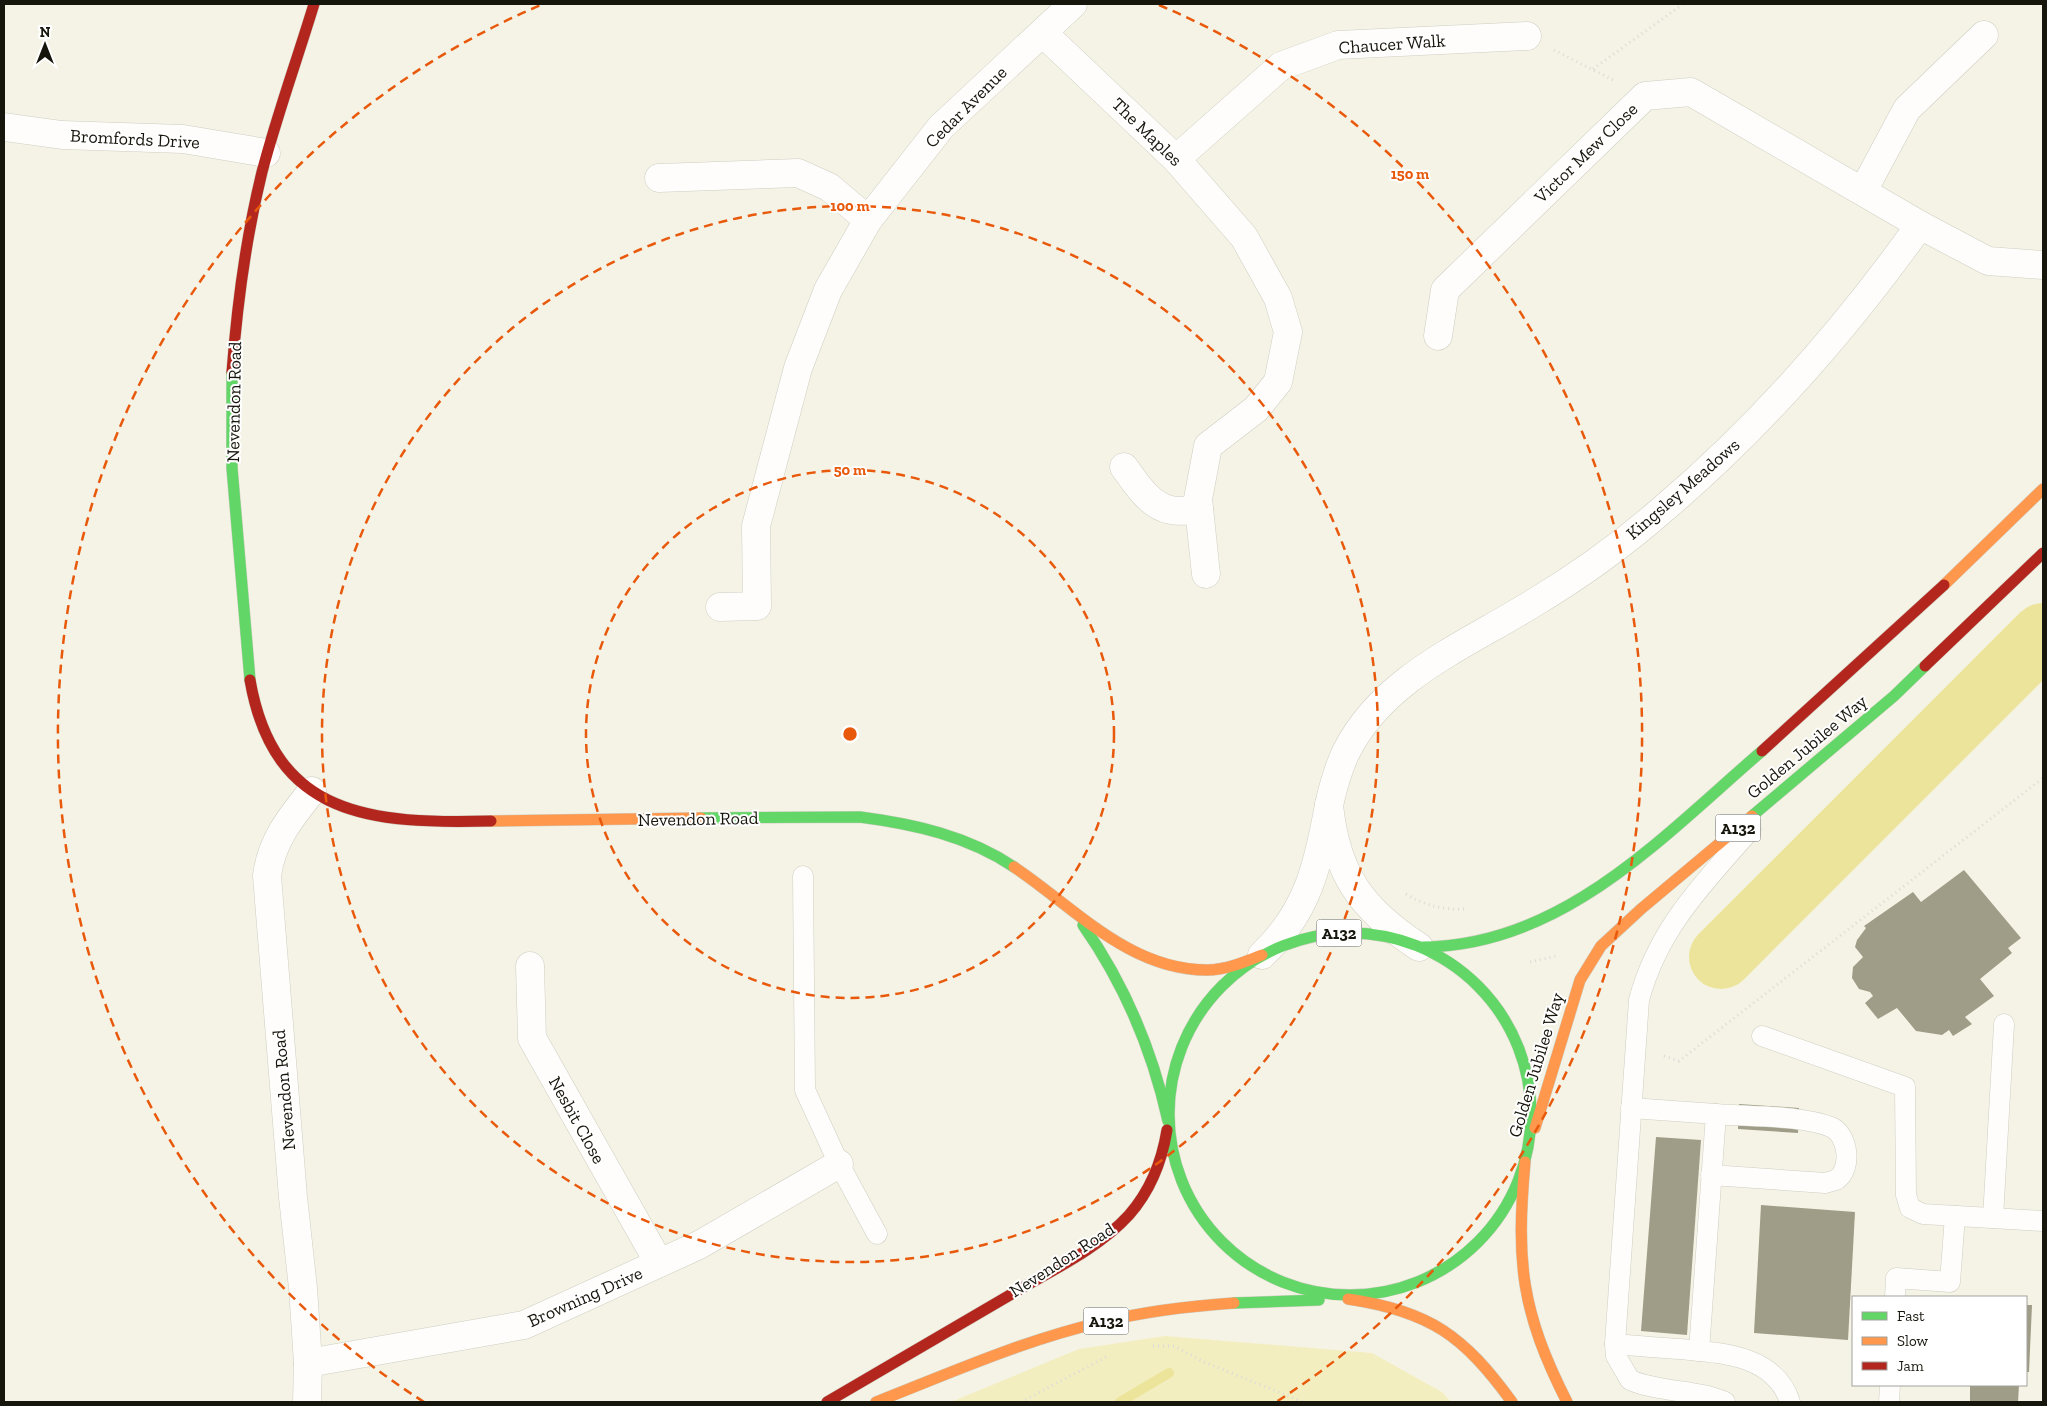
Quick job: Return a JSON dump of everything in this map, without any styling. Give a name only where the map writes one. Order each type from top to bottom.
[{"type":"main road","name":"Nevendon Road","points":[[314,4],[266,153],[250,226],[235,326],[231,396],[233,466],[248,651],[256,705],[262,730],[275,754],[286,768],[312,791],[344,808],[396,819],[860,817],[891,820],[947,834],[975,845],[1035,881],[1067,907],[1118,942],[1154,960],[1188,969],[1222,968],[1262,955]]},
{"type":"main road","name":"Golden Jubilee Way","points":[[1419,947],[1455,946],[1480,942],[1515,931],[1578,900],[1610,878],[1741,769],[1927,604],[2043,488]]},
{"type":"main road","name":"Golden Jubilee Way","points":[[1525,1162],[1574,996],[1587,966],[1610,936],[1894,696],[2043,553]]},
{"type":"main road","name":"Nevendon Road","points":[[827,1402],[1065,1262],[1117,1226],[1138,1204],[1155,1174],[1164,1148],[1168,1121],[1157,1075],[1129,1004],[1101,952],[1067,907]]},
{"type":"main road","name":"A132","points":[[876,1402],[1022,1348],[1100,1322],[1225,1304],[1348,1299],[1388,1295],[1429,1279],[1447,1268],[1486,1234],[1511,1197],[1525,1162],[1528,1116],[1526,1092],[1518,1058],[1504,1021],[1478,984],[1460,968],[1419,947],[1362,933],[1334,933],[1285,943],[1262,955],[1238,969],[1204,1004],[1190,1027],[1175,1073],[1168,1121],[1176,1161],[1186,1184],[1214,1229],[1230,1247],[1247,1260],[1284,1281],[1300,1288],[1348,1299]]},
{"type":"main road","points":[[1525,1162],[1521,1215],[1523,1278],[1528,1309],[1542,1349],[1567,1402]]},
{"type":"main road","points":[[1348,1299],[1408,1310],[1440,1327],[1456,1338],[1483,1363],[1512,1402]]},
{"type":"street","name":"Cedar Avenue","points":[[720,607],[758,606],[756,526],[798,368],[828,290],[868,220],[941,127],[1073,4]]},
{"type":"street","name":"The Maples","points":[[1043,33],[1176,159],[1244,237],[1278,298],[1288,332],[1278,382],[1256,409],[1208,446],[1198,499],[1206,574]]},
{"type":"street","points":[[1863,191],[1907,109],[1984,34]]},
{"type":"street","name":"Chaucer Walk","points":[[1176,159],[1281,66],[1338,45],[1527,36]]},
{"type":"street","name":"Victor Mew Close","points":[[1438,336],[1444,290],[1645,96],[1692,92],[1920,225]]},
{"type":"street","name":"Bromfords Drive","points":[[4,127],[62,135],[183,139],[266,153]]},
{"type":"street","points":[[659,178],[798,173],[829,187],[868,220]]},
{"type":"street","points":[[1920,225],[1988,261],[2043,265]]},
{"type":"street","name":"Kingsley Meadows","points":[[1262,955],[1290,925],[1301,907],[1317,861],[1328,805],[1345,753],[1360,728],[1380,704],[1407,680],[1533,604],[1613,550],[1695,481],[1750,430],[1811,364],[1880,280],[1920,225]]},
{"type":"street","points":[[1124,467],[1141,490],[1154,502],[1170,510],[1199,510]]},
{"type":"street","name":"Nevendon Road","points":[[307,1402],[308,1363],[304,1288],[293,1197],[266,876],[274,846],[291,816],[312,791]]},
{"type":"street","name":"Kingsley Meadows","points":[[1328,805],[1339,860],[1352,883],[1380,919],[1419,947]]},
{"type":"street","name":"Nesbit Close","points":[[530,966],[532,1038],[659,1264]]},
{"type":"street","name":"Browning Drive","points":[[308,1363],[524,1325],[699,1245],[839,1164]]},
{"type":"lane","points":[[1725,1402],[1696,1394],[1662,1390],[1630,1380],[1616,1356],[1615,1344],[1639,1000],[1656,951],[1694,896],[1803,774]]},
{"type":"lane","points":[[803,876],[805,1090],[839,1164],[877,1234]]},
{"type":"lane","points":[[1993,1218],[2004,1024]]},
{"type":"lane","points":[[1762,1036],[1906,1087],[1906,1195],[1910,1208],[1923,1214],[2043,1221]]},
{"type":"lane","points":[[1631,1108],[1801,1121],[1830,1127],[1838,1131],[1844,1139],[1846,1150],[1843,1170],[1837,1180],[1825,1183],[1711,1175]]},
{"type":"lane","points":[[1699,1351],[1716,1114]]},
{"type":"lane","points":[[1895,1296],[1896,1278],[1950,1282],[1954,1216]]},
{"type":"lane","points":[[1615,1344],[1731,1354],[1767,1369],[1781,1382],[1790,1402]]},
{"type":"lane","points":[[1542,1349],[1558,1379],[1574,1402]]},
{"type":"lane","points":[[1889,1402],[1890,1386]]},
{"type":"path","points":[[1593,69],[1683,4]]},
{"type":"path","points":[[1527,36],[1645,96]]},
{"type":"path","points":[[1661,1055],[1679,1061],[2043,778]]},
{"type":"path","points":[[1401,890],[1422,903],[1438,908],[1473,909]]},
{"type":"path","points":[[1515,931],[1525,963],[1568,954],[1587,966]]},
{"type":"path","points":[[1148,1346],[1174,1346],[1204,1362],[1303,1402]]},
{"type":"path","points":[[1021,1402],[1075,1372],[1116,1353]]},
{"type":"shaded area","points":[[1165,1336],[1372,1353],[1442,1392],[1451,1402],[951,1402],[1079,1349]]},
{"type":"building","points":[[1964,870],[2021,938],[2008,948],[2012,953],[1980,979],[1994,996],[1965,1017],[1972,1024],[1953,1036],[1949,1030],[1942,1035],[1916,1031],[1897,1008],[1878,1019],[1865,1003],[1873,996],[1870,992],[1859,989],[1852,978],[1853,967],[1863,957],[1855,947],[1857,940],[1866,928],[1864,926],[1913,892],[1921,902]]},
{"type":"building","points":[[1739,1104],[1799,1108],[1798,1133],[1738,1129]]},
{"type":"building","points":[[1656,1137],[1701,1140],[1687,1335],[1641,1331]]},
{"type":"building","points":[[1761,1205],[1855,1212],[1848,1340],[1754,1333]]},
{"type":"building","points":[[2027,1305],[2032,1305],[2029,1372],[2027,1372]]},
{"type":"building","points":[[1970,1386],[2019,1386],[2018,1402],[1970,1402]]},
{"type":"waterway","points":[[1721,957],[2043,635]]},
{"type":"waterway","points":[[1120,1402],[1169,1373]]},
{"type":"traffic: fast","points":[[232,372],[232,468],[250,680]]},
{"type":"traffic: fast","points":[[1752,816],[1894,696],[1925,666]]},
{"type":"traffic: fast","points":[[1423,947],[1474,942],[1521,928],[1566,907],[1608,880],[1648,850],[1762,751]]},
{"type":"traffic: fast","points":[[701,818],[860,817],[900,823],[959,839],[996,856],[1014,867]]},
{"type":"traffic: fast","points":[[1083,925],[1112,971],[1135,1019],[1154,1068],[1168,1121]]},
{"type":"traffic: fast","points":[[1350,933],[1385,937],[1419,947],[1450,964],[1478,986],[1500,1014],[1517,1045],[1527,1079],[1531,1114],[1527,1149],[1517,1183],[1500,1214],[1478,1242],[1450,1264],[1419,1281],[1385,1291],[1350,1295],[1315,1291],[1281,1281],[1250,1264],[1222,1242],[1200,1214],[1183,1183],[1173,1149],[1169,1114],[1173,1079],[1183,1045],[1200,1014],[1222,986],[1250,964],[1281,947],[1315,937],[1350,933]]},
{"type":"traffic: fast","points":[[1234,1303],[1319,1300]]},
{"type":"traffic: slow","points":[[1944,585],[2043,489]]},
{"type":"traffic: slow","points":[[1535,1128],[1580,980],[1601,946],[1641,909],[1752,816]]},
{"type":"traffic: slow","points":[[491,821],[701,818]]},
{"type":"traffic: slow","points":[[1014,867],[1104,934],[1152,960],[1179,967],[1214,970],[1242,963],[1262,955]]},
{"type":"traffic: slow","points":[[1525,1162],[1521,1229],[1525,1286],[1540,1340],[1567,1402]]},
{"type":"traffic: slow","points":[[1348,1299],[1377,1304],[1401,1311],[1423,1319],[1443,1330],[1478,1360],[1512,1402]]},
{"type":"traffic: slow","points":[[876,1402],[988,1358],[1073,1329],[1152,1312],[1234,1303]]},
{"type":"traffic: jam","points":[[232,372],[243,271],[256,197],[274,130],[314,4]]},
{"type":"traffic: jam","points":[[1925,666],[2043,553]]},
{"type":"traffic: jam","points":[[1762,751],[1944,585]]},
{"type":"traffic: jam","points":[[250,680],[262,726],[281,761],[306,786],[335,803],[369,814],[407,820],[491,821]]},
{"type":"traffic: jam","points":[[827,1402],[1103,1239],[1129,1215],[1149,1186],[1162,1153],[1167,1130]]}]
